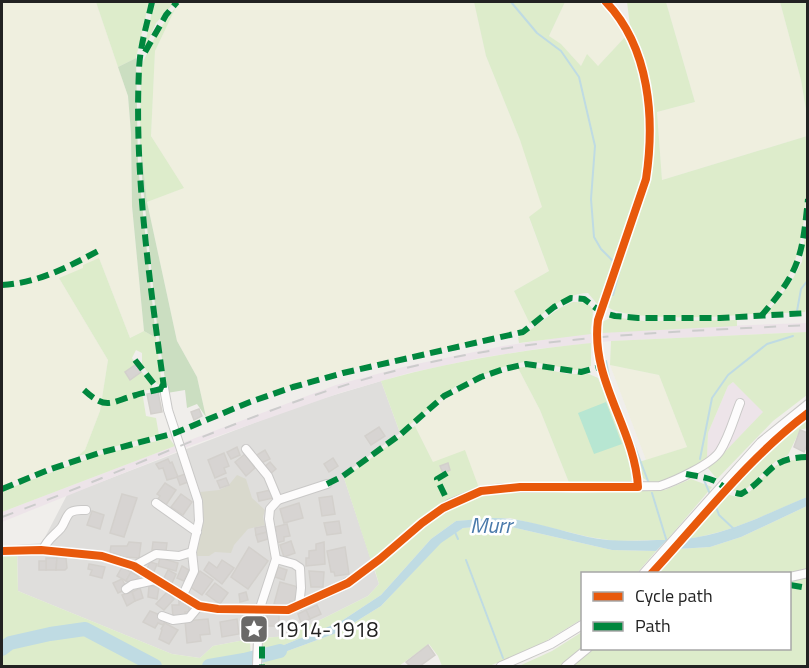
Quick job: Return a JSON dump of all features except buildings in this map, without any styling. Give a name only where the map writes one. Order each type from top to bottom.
[{"type":"street","points":[[164,388],[171,422],[198,501],[197,532],[192,552],[194,571],[182,597]]},
{"type":"street","points":[[2,551],[43,550],[102,556],[134,566],[199,606],[218,609],[288,610],[358,576],[422,523],[449,504],[482,491],[512,488],[660,486],[686,474],[720,452],[740,402]]},
{"type":"street","points":[[644,572],[761,442],[807,404]]},
{"type":"street","points":[[246,448],[268,476],[278,500]]},
{"type":"street","points":[[256,666],[259,610],[276,560],[269,519],[270,509],[278,500],[327,484]]},
{"type":"street","points":[[156,503],[197,532]]},
{"type":"street","points":[[43,550],[68,514],[74,510],[86,510]]},
{"type":"street","points":[[134,566],[156,554],[179,556],[192,552]]},
{"type":"street","points":[[276,560],[300,568],[299,606]]},
{"type":"street","points":[[791,577],[807,573]]},
{"type":"street","points":[[126,588],[155,580]]},
{"type":"street","points":[[162,615],[173,620],[189,618],[199,606]]},
{"type":"street","points":[[501,666],[552,644],[581,626]]},
{"type":"street","points":[[567,666],[586,650]]},
{"type":"path","points":[[656,572],[662,567]]},
{"type":"shaded area","points":[[807,323],[807,332],[611,341],[479,358],[409,373],[340,393],[184,448],[182,443],[336,385],[407,366],[503,346],[583,334]]},
{"type":"shaded area","points":[[381,381],[400,433],[343,475],[379,584],[368,596],[288,636],[250,639],[213,646],[200,658],[172,654],[18,591],[17,545],[42,543],[67,495],[301,405]]},
{"type":"shaded area","points":[[733,382],[764,412],[717,460],[707,467],[702,461],[707,457],[708,433],[728,386]]},
{"type":"shaded area","points":[[175,446],[176,452],[2,522],[2,512]]},
{"type":"shaded area","points":[[237,475],[246,479],[252,498],[265,510],[263,517],[265,525],[248,529],[234,545],[231,553],[215,552],[209,556],[196,556],[202,507],[200,492],[219,490],[228,486]]},
{"type":"green space","points":[[2,2],[96,2],[128,96],[132,206],[144,331],[130,338],[99,258],[84,268],[59,278],[108,360],[100,411],[85,450],[78,456],[2,486]]},
{"type":"green space","points":[[96,2],[149,2],[136,58],[118,67]]},
{"type":"green space","points":[[154,2],[173,4],[156,23],[143,53]]},
{"type":"green space","points":[[171,2],[474,2],[486,56],[520,140],[543,207],[529,218],[549,271],[514,291],[530,324],[519,330],[474,342],[336,372],[249,399],[206,417],[197,377],[177,341],[147,202],[183,188],[151,136],[155,51],[176,7]]},
{"type":"green space","points":[[474,2],[565,2],[549,36],[561,44],[581,66],[587,54],[598,66],[626,36],[638,62],[648,107],[648,150],[645,174],[601,304],[598,305],[588,293],[571,296],[530,324],[514,291],[549,271],[529,217],[542,207],[520,140],[486,56]]},
{"type":"green space","points":[[565,2],[601,2],[613,14],[626,36],[598,66],[582,67],[561,44],[549,36]]},
{"type":"green space","points":[[627,2],[666,2],[695,102],[657,112],[662,180],[807,136],[805,207],[796,256],[788,278],[775,298],[759,313],[704,317],[654,316],[615,311],[606,305],[647,182],[651,155],[651,110],[646,69],[635,37],[628,28],[630,26]]},
{"type":"green space","points":[[666,2],[780,2],[801,80],[807,116],[807,136],[662,180],[657,112],[695,102]]},
{"type":"green space","points":[[780,2],[807,2],[807,116],[801,80]]},
{"type":"green space","points":[[176,7],[155,51],[151,136],[184,188],[147,202],[140,134],[141,66],[158,31]]},
{"type":"green space","points":[[136,58],[138,165],[156,338],[144,331],[132,206],[128,96],[118,67]]},
{"type":"green space","points":[[140,134],[147,202],[177,341],[197,377],[206,417],[197,404],[187,408],[185,390],[167,393],[157,325],[142,177]]},
{"type":"green space","points":[[807,218],[808,302],[805,312],[766,314],[791,282],[802,262]]},
{"type":"green space","points":[[99,258],[130,338],[144,331],[156,338],[162,385],[157,384],[142,365],[142,353],[136,350],[132,358],[154,389],[142,391],[146,416],[156,418],[159,435],[78,456],[85,450],[100,411],[108,360],[59,278]]},
{"type":"green space","points":[[573,302],[583,302],[592,308],[591,334],[519,343],[518,337],[558,309]]},
{"type":"green space","points":[[612,317],[645,321],[737,320],[737,326],[602,333],[602,322]]},
{"type":"green space","points":[[807,332],[807,395],[773,421],[717,479],[707,467],[717,460],[763,412],[733,382],[728,386],[708,433],[707,457],[681,474],[666,480],[652,484],[643,478],[639,462],[687,447],[659,375],[610,365],[611,341]]},
{"type":"green space","points":[[591,343],[591,366],[576,370],[528,361],[503,367],[456,386],[400,433],[381,381],[485,358]]},
{"type":"green space","points":[[610,365],[659,375],[687,447],[646,460]]},
{"type":"green space","points":[[530,366],[568,374],[589,374],[598,378],[634,465],[635,475],[629,483],[570,485],[540,410],[518,368]]},
{"type":"green space","points":[[518,368],[540,410],[570,485],[519,483],[479,488],[433,462],[415,426],[440,402],[463,387],[483,378]]},
{"type":"green space","points":[[606,402],[622,444],[594,454],[578,413]]},
{"type":"green space","points":[[807,415],[807,428],[800,430],[788,455],[776,461],[746,489],[740,492],[730,490],[761,454]]},
{"type":"green space","points":[[415,426],[433,462],[465,450],[479,488],[421,520],[371,561],[344,478]]},
{"type":"green space","points":[[169,438],[175,446],[2,512],[2,491],[95,456]]},
{"type":"green space","points":[[807,460],[807,497],[733,528],[686,539],[727,494],[736,496],[749,492],[779,464]]},
{"type":"green space","points":[[691,479],[712,487],[667,540],[615,541],[510,518],[456,521],[431,539],[381,595],[340,622],[279,647],[263,650],[262,638],[288,636],[368,596],[379,584],[374,567],[449,507],[487,494],[521,490],[573,493],[665,490]]},
{"type":"green space","points":[[807,506],[807,571],[791,574],[791,572],[658,572],[677,549],[710,547],[741,537]]},
{"type":"green space","points":[[503,525],[612,550],[656,551],[638,572],[581,572],[581,620],[533,649],[489,666],[442,666],[429,644],[399,666],[263,666],[263,660],[339,632],[381,606],[441,542],[463,528]]},
{"type":"green space","points":[[17,553],[18,591],[172,654],[200,658],[213,646],[250,639],[251,666],[2,666],[2,555]]},
{"type":"green space","points":[[807,577],[807,666],[568,666],[589,650],[791,650],[791,580]]},
{"type":"green space","points":[[581,633],[581,649],[562,666],[519,666],[552,651]]},
{"type":"water","points":[[807,497],[807,506],[741,537],[710,547],[677,549],[686,539],[733,528]]},
{"type":"water","points":[[493,518],[529,522],[598,539],[667,540],[656,551],[612,550],[503,525],[463,528],[441,543],[381,606],[339,632],[263,660],[263,650],[279,647],[340,622],[381,595],[431,539],[456,521]]},
{"type":"waterway","points":[[511,2],[537,33],[561,51],[579,77],[595,146],[591,199],[594,237],[601,249],[614,262]]},
{"type":"waterway","points":[[613,295],[620,269]]},
{"type":"waterway","points":[[797,311],[801,289],[808,280]]},
{"type":"waterway","points":[[700,459],[712,398],[728,375],[767,344],[793,336]]},
{"type":"waterway","points":[[606,361],[610,382],[648,481]]},
{"type":"waterway","points":[[704,480],[710,494]]},
{"type":"waterway","points":[[652,493],[667,542]]},
{"type":"waterway","points":[[713,499],[719,515],[735,530]]},
{"type":"waterway","points":[[454,530],[458,539]]},
{"type":"waterway","points":[[466,560],[503,658]]},
{"type":"waterway","name":"Murr","points":[[2,649],[10,643],[85,629],[155,666]]},
{"type":"waterway","name":"Murr","points":[[209,666],[280,651]]},
{"type":"railway","points":[[2,517],[303,399],[406,368],[506,348],[556,342],[656,333],[808,325]]},
{"type":"marked path","points":[[152,2],[140,60],[139,149],[144,229],[164,388]]},
{"type":"marked path","points":[[145,52],[166,15],[177,2]]},
{"type":"marked path","points":[[761,316],[784,287],[797,262],[804,235],[808,199]]},
{"type":"marked path","points":[[2,285],[40,278],[100,250]]},
{"type":"marked path","points":[[2,489],[48,470],[99,453],[175,433],[293,387],[343,373],[523,332],[554,307],[571,298],[584,299],[601,312],[638,318],[720,318],[808,313]]},
{"type":"marked path","points":[[135,360],[154,384],[164,388]]},
{"type":"marked path","points":[[327,484],[343,476],[401,434],[444,396],[481,377],[526,364],[581,372],[600,367]]},
{"type":"marked path","points":[[84,390],[98,401],[109,403],[164,388]]},
{"type":"marked path","points":[[686,474],[715,481],[730,491],[741,494],[776,465],[794,458],[808,457]]},
{"type":"marked path","points":[[447,473],[437,479],[449,504]]},
{"type":"marked path","points":[[791,585],[808,588]]},
{"type":"marked path","points":[[259,611],[262,620],[262,666]]},
{"type":"cycle path","points":[[2,551],[41,550],[102,556],[134,566],[199,606],[218,609],[288,610],[348,583],[443,508],[481,491],[520,487],[638,487],[635,466],[606,384],[597,342],[598,320],[646,179],[649,156],[649,109],[646,85],[632,41],[621,20],[606,2]]},
{"type":"cycle path","points":[[653,572],[745,469],[808,413]]},
{"type":"place","name":"1914-1918","points":[[254,629]]}]
